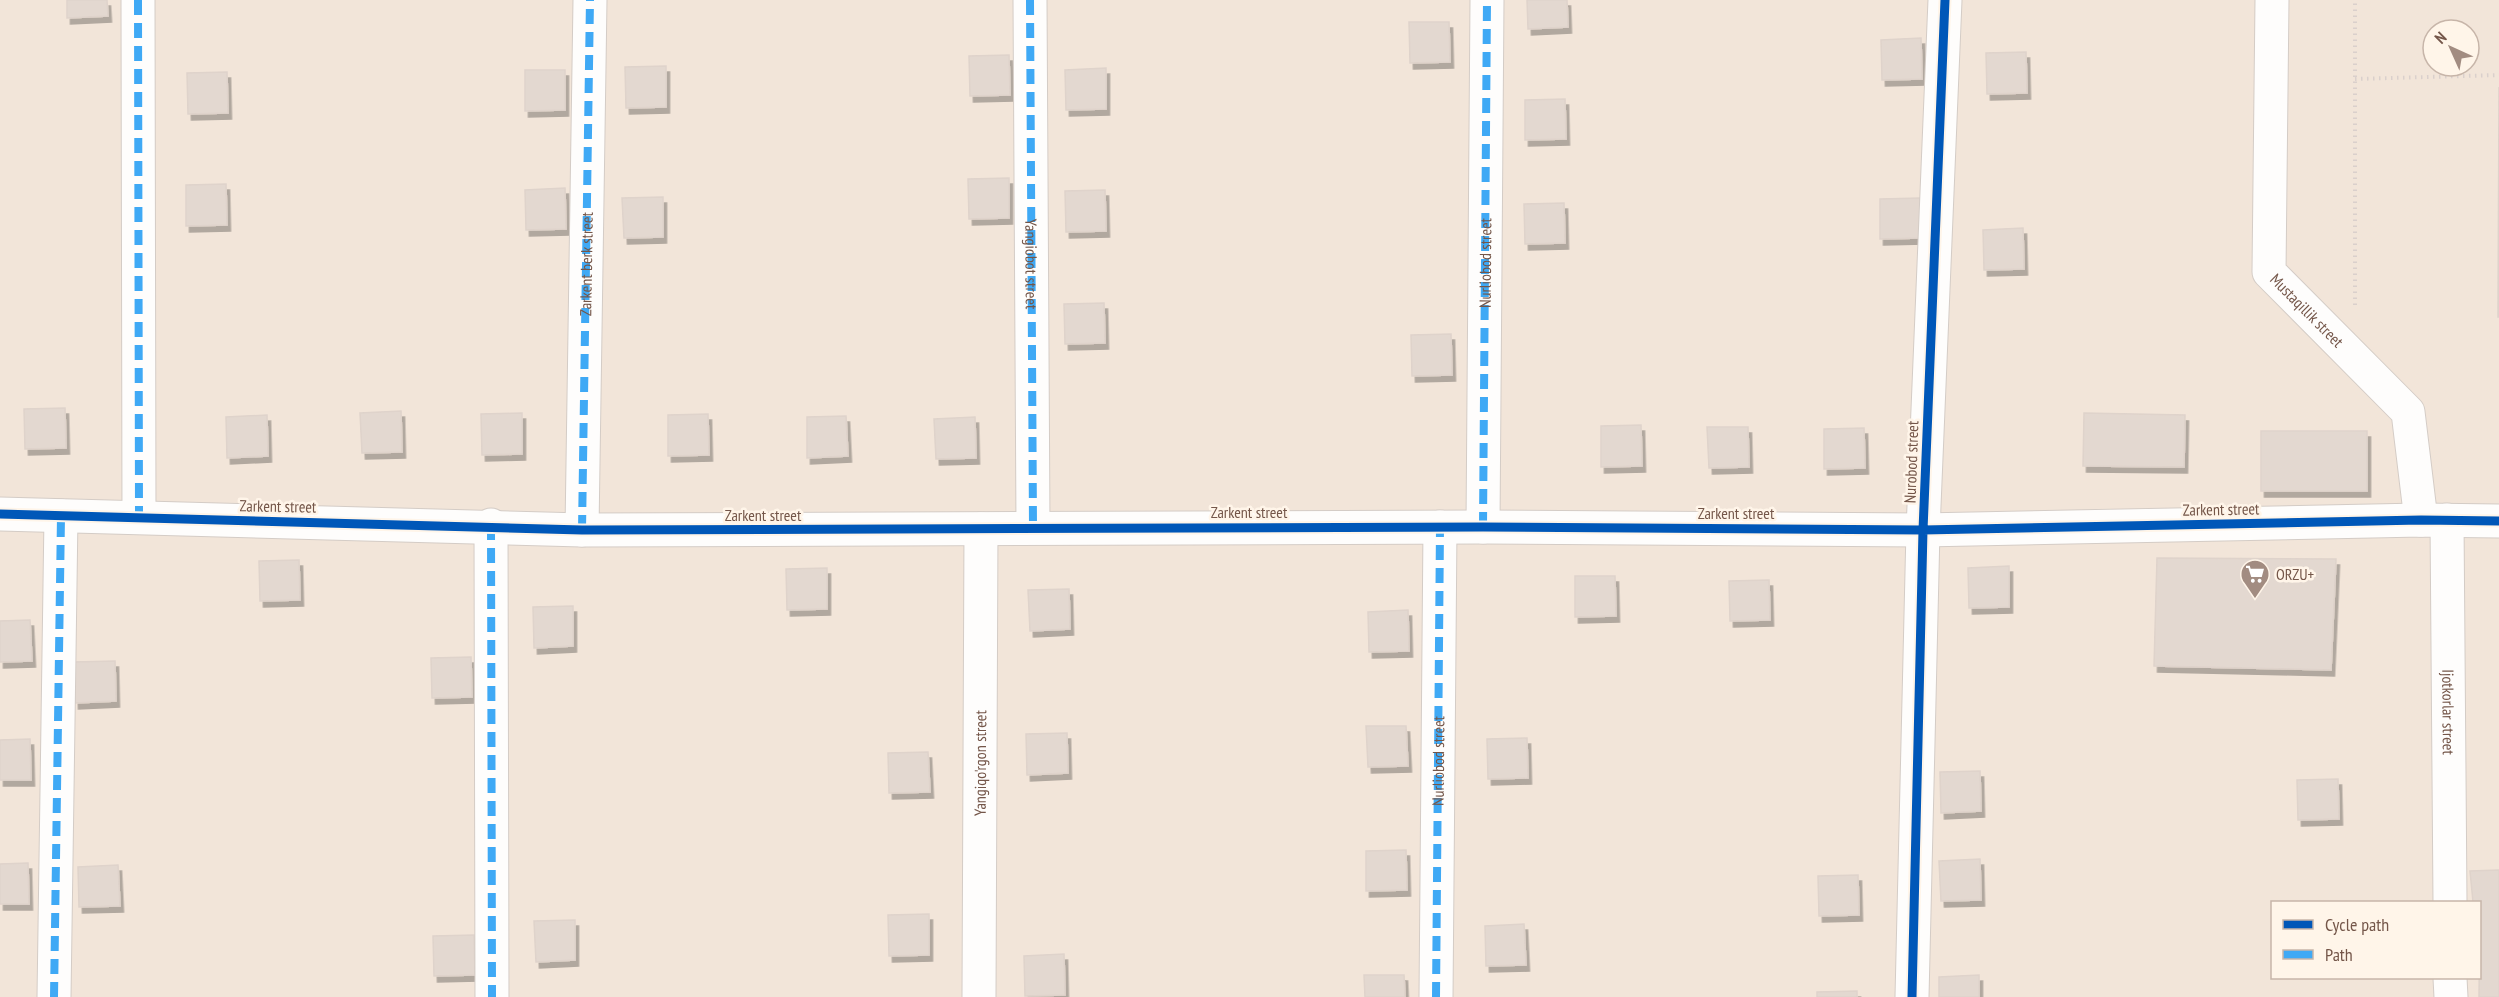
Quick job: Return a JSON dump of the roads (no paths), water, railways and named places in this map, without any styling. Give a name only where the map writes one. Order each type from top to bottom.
[{"type":"street","points":[[138,0],[139,517]]},
{"type":"street","name":"Zarkent berk street","points":[[582,530],[590,0]]},
{"type":"street","name":"Yangiobot street","points":[[1030,0],[1034,527]]},
{"type":"street","name":"Nurliobod street","points":[[1483,527],[1487,0]]},
{"type":"street","name":"Nurobod street","points":[[1912,997],[1923,530],[1945,0]]},
{"type":"street","name":"Mustaqillik street","points":[[2272,0],[2270,272],[2408,412],[2434,520]]},
{"type":"street","name":"Zarkent street","points":[[0,514],[491,525],[582,530],[1483,527],[1923,530],[2434,520],[2499,521]]},
{"type":"street","points":[[54,997],[62,516]]},
{"type":"street","name":"Ijotkorlar street","points":[[2434,520],[2450,901]]},
{"type":"street","points":[[491,525],[492,997]]},
{"type":"street","name":"Nurliobod street","points":[[1436,997],[1440,527]]},
{"type":"street","name":"Yangiqo'rgon street","points":[[979,997],[981,530]]},
{"type":"street","points":[[2450,979],[2451,997]]},
{"type":"place","name":"ORZU+","points":[[2255,600]]}]
